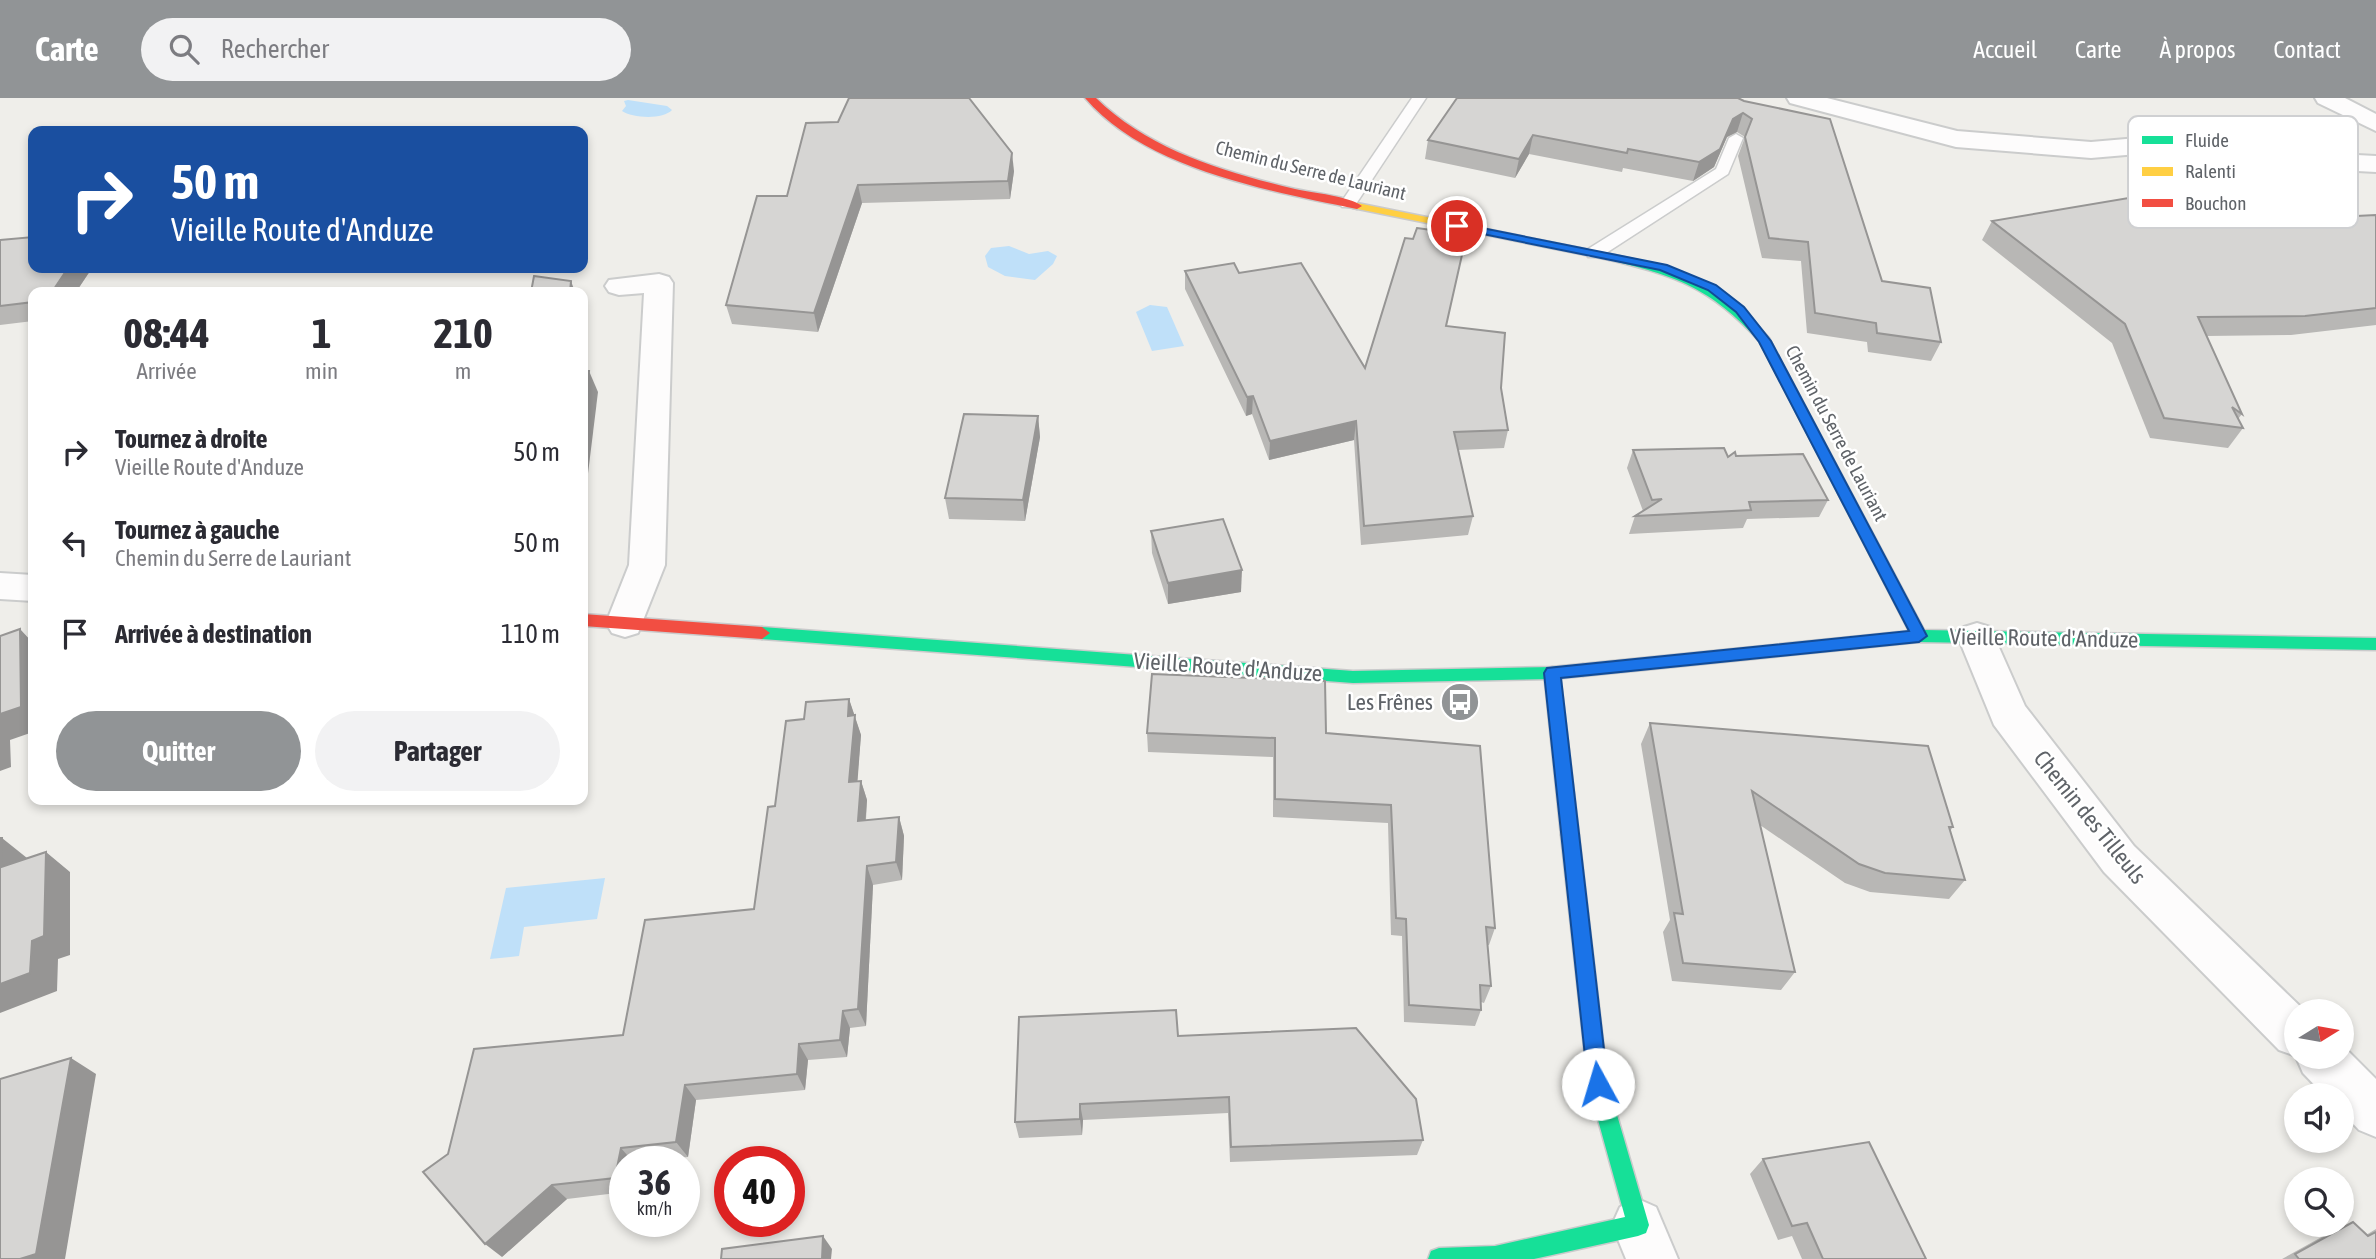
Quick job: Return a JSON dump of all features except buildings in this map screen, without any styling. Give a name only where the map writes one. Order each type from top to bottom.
[{"type":"street","name":"Chemin du Serre de Lauriant","points":[[1090,98],[1099,110],[1162,151],[1232,174],[1348,204],[1663,268],[1712,287],[1740,309],[1765,341],[1919,636]]},
{"type":"street","points":[[1799,98],[1956,139],[2091,150],[2128,147]]},
{"type":"street","points":[[2327,98],[2376,124]]},
{"type":"street","points":[[2358,163],[2376,164]]},
{"type":"street","points":[[619,286],[659,283],[647,565],[625,623]]},
{"type":"street","points":[[0,586],[28,588]]},
{"type":"street","name":"Vieille Route d'Anduze","points":[[588,621],[1353,677],[1552,673],[1919,636],[2376,644]]},
{"type":"street","name":"Chemin des Tilleuls","points":[[1977,637],[2008,714],[2119,859],[2284,1022]]},
{"type":"street","points":[[1439,1259],[1495,1257],[1645,1242],[1598,1084],[1552,673]]},
{"type":"street","points":[[2332,1069],[2376,1113]]},
{"type":"lane","points":[[1348,204],[1419,98]]},
{"type":"lane","points":[[1594,253],[1723,170],[1736,138]]},
{"type":"water","points":[[624,101],[667,106],[672,110],[655,117],[633,115],[622,111],[626,106]]},
{"type":"water","points":[[1009,246],[1029,254],[1048,251],[1057,256],[1053,264],[1035,280],[1005,276],[988,267],[985,256],[991,248]]},
{"type":"water","points":[[1150,305],[1167,307],[1184,346],[1152,351],[1136,312]]},
{"type":"water","points":[[605,878],[597,919],[524,927],[519,956],[490,959],[506,888]]},
{"type":"traffic: fast","points":[[1610,257],[1657,268],[1696,283],[1731,306],[1765,341],[1919,636]]},
{"type":"traffic: fast","points":[[762,633],[1353,677],[1583,670]]},
{"type":"traffic: fast","points":[[1851,643],[1919,636],[2376,644]]},
{"type":"traffic: fast","points":[[1439,1259],[1495,1257],[1638,1225],[1598,1084],[1570,835]]},
{"type":"traffic: slow","points":[[1357,206],[1610,257]]},
{"type":"traffic: slow","points":[[1583,670],[1851,643]]},
{"type":"traffic: jam","points":[[1090,98],[1111,119],[1175,155],[1253,181],[1357,206]]},
{"type":"traffic: jam","points":[[588,620],[762,633]]},
{"type":"traffic: jam","points":[[1552,673],[1570,835]]},
{"type":"place","name":"Les Frênes","points":[[1460,702]]},
{"type":"route","points":[[1457,226],[1663,268],[1712,287],[1740,309],[1765,341],[1919,636],[1552,673],[1598,1084]]}]
